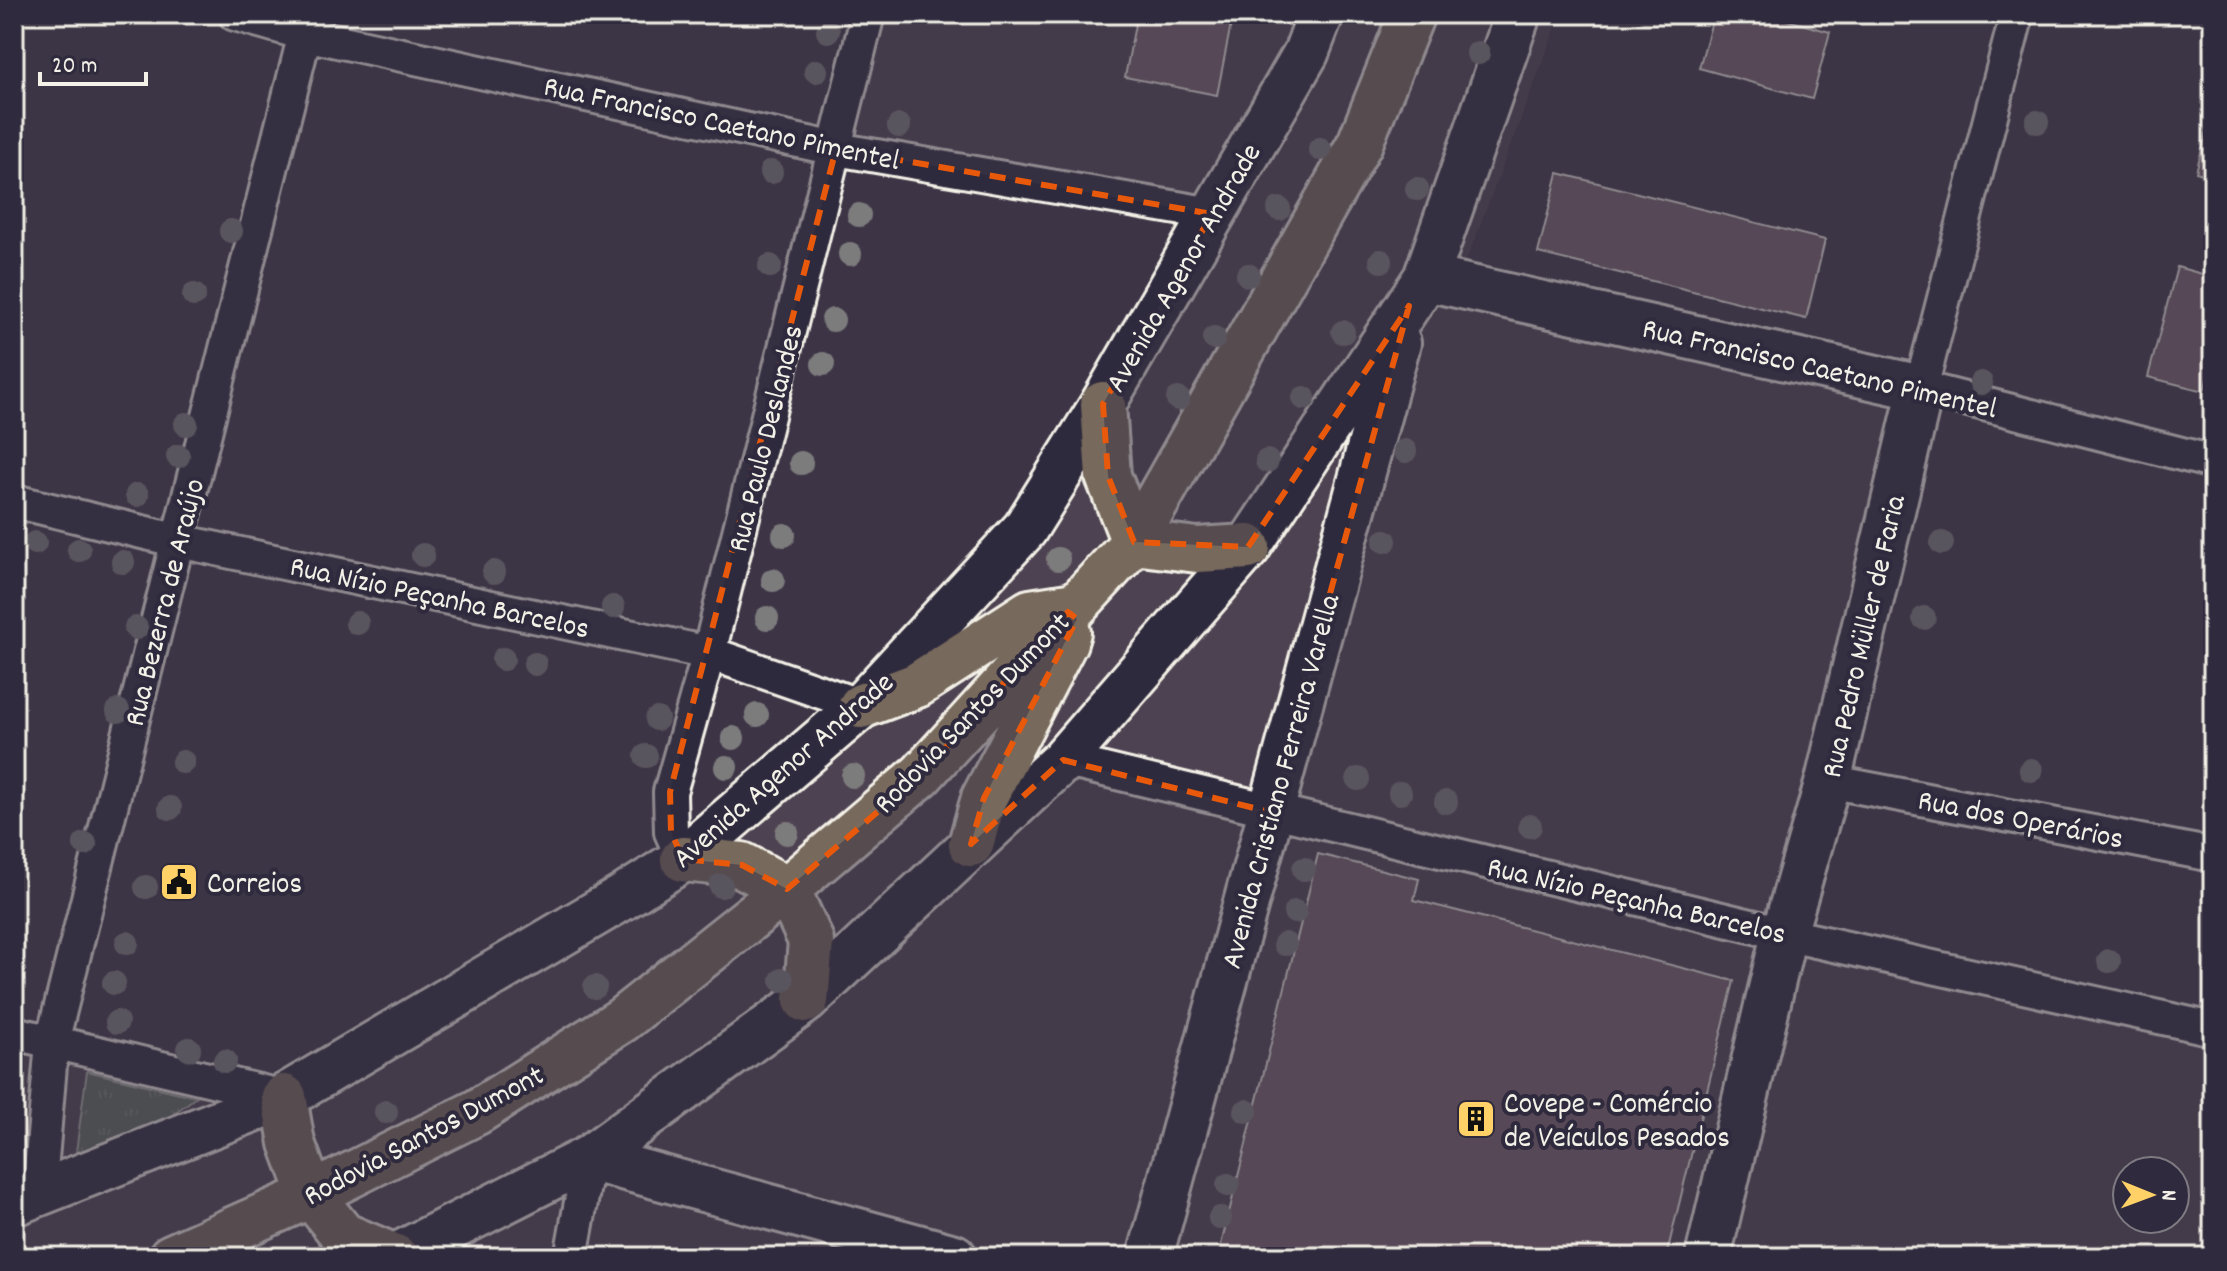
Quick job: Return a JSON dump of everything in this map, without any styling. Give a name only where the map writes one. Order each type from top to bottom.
[{"type":"highway","name":"Rodovia Santos Dumont","points":[[171,1257],[311,1195],[477,1112],[622,1020],[787,889],[921,775],[1134,542],[1360,143],[1412,14]]},
{"type":"highway","points":[[1103,404],[1108,476],[1134,542],[1197,550],[1248,547]]},
{"type":"highway","points":[[861,706],[917,685],[1030,612],[1075,605],[1065,642],[984,798],[971,844]]},
{"type":"highway","points":[[683,859],[742,865],[787,889],[811,941],[806,1000]]},
{"type":"highway","points":[[284,1097],[292,1143],[311,1195],[343,1235],[395,1257]]},
{"type":"main road","name":"Avenida Agenor Andrade","points":[[26,1198],[284,1097],[622,898],[683,859],[861,706],[1025,529],[1103,404],[1306,53],[1321,14]]},
{"type":"main road","points":[[395,1257],[589,1158],[806,1000],[1063,760],[1248,547],[1418,292],[1518,14]]},
{"type":"main road","name":"Rua Francisco Caetano Pimentel","points":[[1418,292],[1921,388]]},
{"type":"main road","name":"Avenida Cristiano Ferreira Varella","points":[[1150,1257],[1270,812],[1418,292]]},
{"type":"main road","name":"Rua Pedro Müller de Faria","points":[[1708,1257],[1784,934],[1828,781],[1921,388]]},
{"type":"main road","points":[[589,1158],[954,1257]]},
{"type":"street","name":"Rua Francisco Caetano Pimentel","points":[[235,14],[307,24],[836,149],[1212,214]]},
{"type":"street","name":"Rua Paulo Deslandes","points":[[683,859],[671,832],[670,792],[709,653],[868,14]]},
{"type":"street","name":"Rua Pedro Müller de Faria","points":[[1921,388],[2017,14]]},
{"type":"street","name":"Rua Bezerra de Araújo","points":[[26,1198],[52,1042],[307,24]]},
{"type":"street","name":"Rua Francisco Caetano Pimentel","points":[[1921,388],[2213,462]]},
{"type":"street","name":"Rua Nízio Peçanha Barcelos","points":[[14,501],[179,541],[709,653],[861,706]]},
{"type":"street","name":"Rua Nízio Peçanha Barcelos","points":[[1063,760],[1784,934],[2213,1029]]},
{"type":"street","name":"Rua dos Operários","points":[[1828,781],[2213,855]]},
{"type":"street","points":[[14,1033],[284,1097]]},
{"type":"street","points":[[571,1257],[589,1158]]},
{"type":"highlighted area","points":[[836,149],[1212,214],[1103,404],[1108,476],[1134,542],[1248,547],[1409,306],[1270,812],[1063,760],[971,844],[984,798],[1077,619],[1068,612],[921,775],[787,889],[742,865],[683,859],[671,832],[670,792]]},
{"type":"shaded area","points":[[868,14],[1561,14],[1457,285],[1920,388],[1784,934],[2213,1029],[2213,1257],[14,1257],[14,1033],[284,1096],[681,859],[940,620],[1211,214],[836,148]]},
{"type":"green space","points":[[87,1071],[196,1097],[164,1121],[75,1159]]},
{"type":"building","points":[[1137,14],[1233,14],[1217,95],[1125,77]]},
{"type":"building","points":[[1714,14],[1766,14],[1830,32],[1812,99],[1699,68]]},
{"type":"building","points":[[2213,105],[2213,177],[2196,172]]},
{"type":"building","points":[[1558,173],[1825,240],[1806,319],[1538,253]]},
{"type":"building","points":[[2177,267],[2213,277],[2213,357],[2204,391],[2148,377]]},
{"type":"building","name":"Covepe - Comércio de Veículos Pesados","points":[[1318,854],[1419,879],[1414,900],[1734,981],[1666,1257],[1218,1257]]},
{"type":"place","name":"Correios","points":[[179,882]]},
{"type":"place","name":"Covepe - Comércio de Veículos Pesados","points":[[1476,1119]]}]
